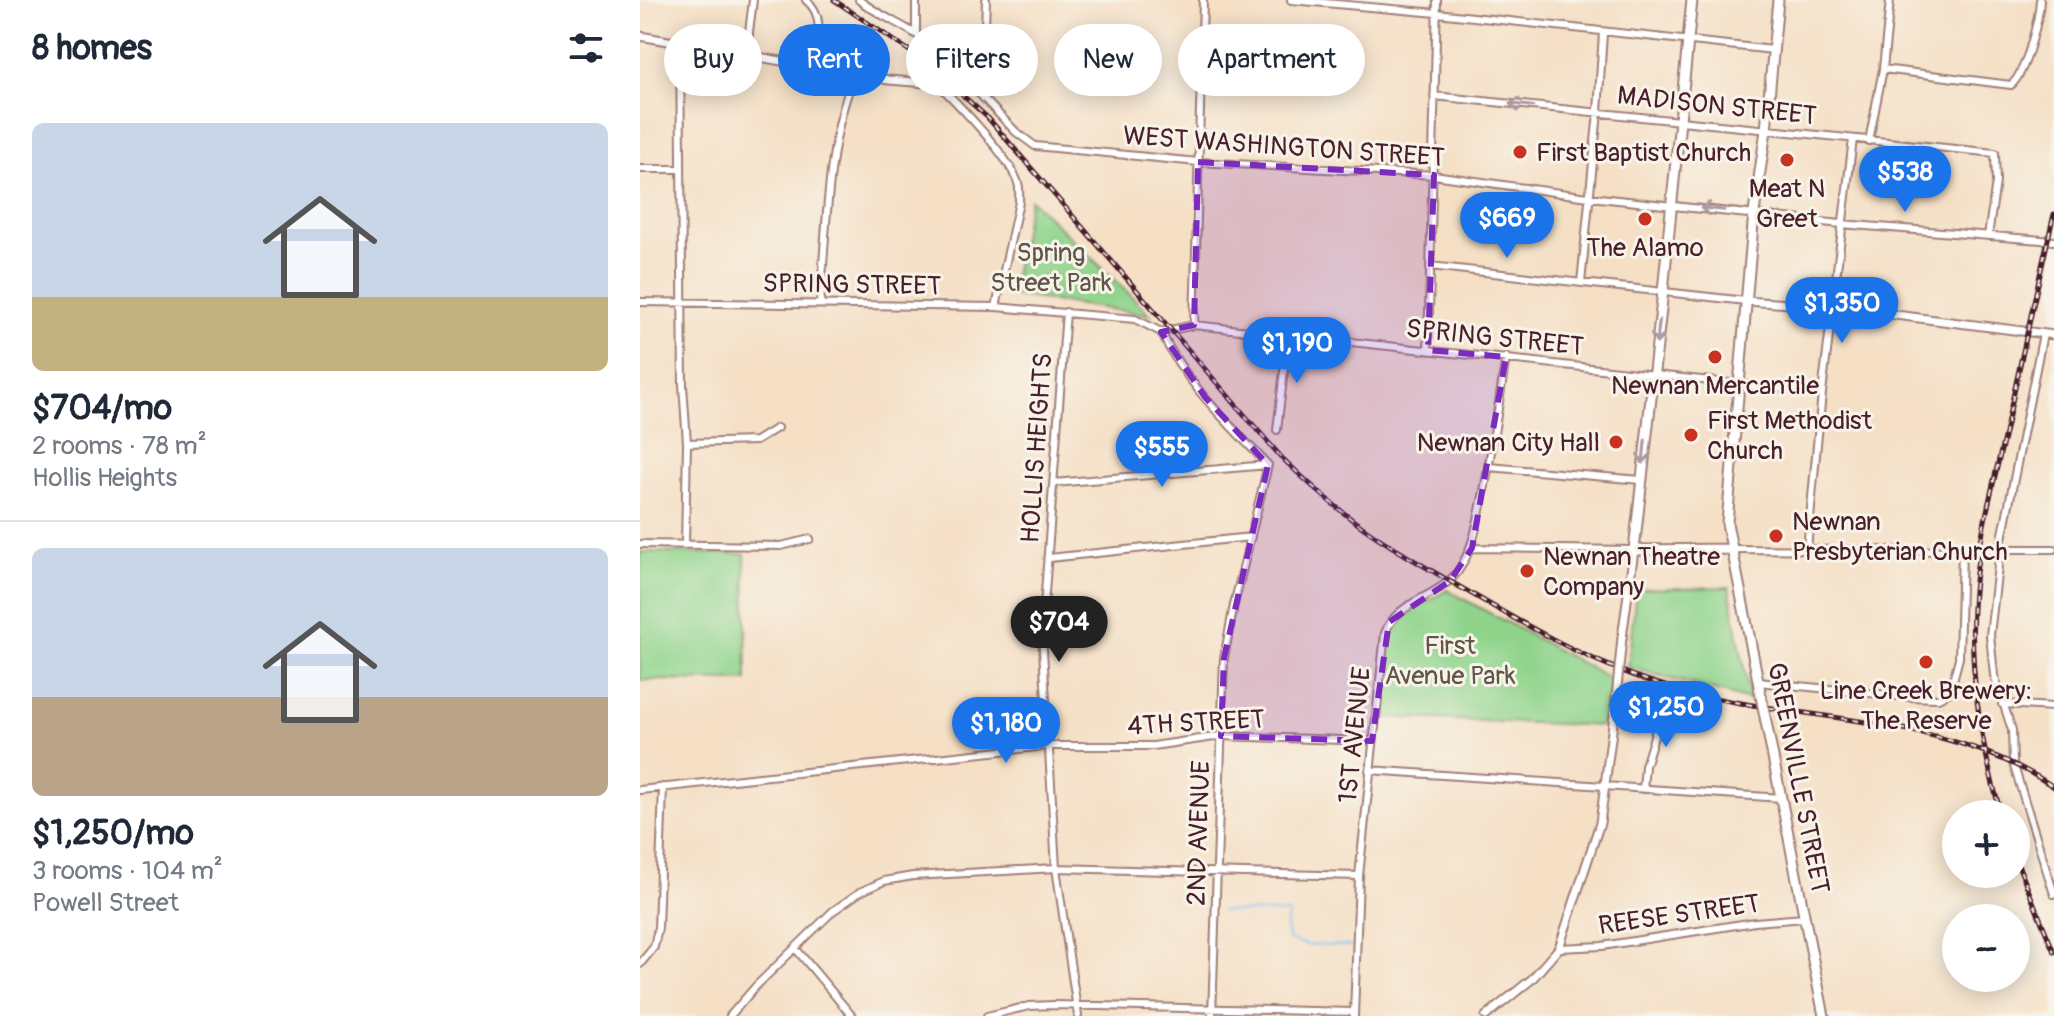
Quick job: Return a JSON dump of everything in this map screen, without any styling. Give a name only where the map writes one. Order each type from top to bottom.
[{"type":"main road","points":[[1692,0],[1634,550],[1731,549]]},
{"type":"main road","points":[[1718,549],[1727,523],[1754,213],[1766,130],[1778,0]]},
{"type":"main road","name":"GREENVILLE STREET","points":[[1727,523],[1824,1016]]},
{"type":"street","points":[[750,24],[753,0]]},
{"type":"street","points":[[806,0],[818,13],[820,24]]},
{"type":"street","name":"WEST WASHINGTON STREET","points":[[859,0],[878,15],[906,29]]},
{"type":"street","points":[[916,0],[916,24]]},
{"type":"street","points":[[985,24],[986,0]]},
{"type":"street","points":[[1194,325],[1203,0]]},
{"type":"street","points":[[1291,0],[1773,50]]},
{"type":"street","points":[[1428,350],[1437,0]]},
{"type":"street","points":[[1869,141],[1883,69],[1890,0]]},
{"type":"street","points":[[1883,69],[2011,85],[2019,79],[2040,0]]},
{"type":"street","points":[[1581,283],[1603,33]]},
{"type":"street","points":[[640,36],[664,40]]},
{"type":"street","points":[[680,96],[683,385],[687,443],[685,545]]},
{"type":"street","points":[[820,303],[836,141],[846,96]]},
{"type":"street","points":[[950,96],[966,112],[1019,184],[1019,202],[996,307]]},
{"type":"street","name":"WEST WASHINGTON STREET","points":[[981,96],[1016,132],[1035,146],[1198,162],[1434,175],[1588,197],[1841,224],[2054,241]]},
{"type":"street","name":"MADISON STREET","points":[[1434,96],[1995,153],[1996,182],[1988,236]]},
{"type":"street","points":[[1807,549],[1822,393],[1853,139]]},
{"type":"street","points":[[640,169],[681,169]]},
{"type":"street","points":[[1430,266],[1746,301],[1832,307],[2054,335]]},
{"type":"street","name":"SPRING STREET","points":[[640,302],[996,307],[1066,312],[1135,319],[1161,332],[1194,325],[1822,393]]},
{"type":"street","name":"HOLLIS HEIGHTS","points":[[1066,312],[1042,633],[1056,868],[1078,1016]]},
{"type":"street","points":[[1161,332],[1171,354],[1205,397],[1268,465]]},
{"type":"street","points":[[2043,334],[1996,549],[1990,635],[1994,675],[2012,730],[2013,763],[2054,894]]},
{"type":"street","points":[[1277,430],[1288,336]]},
{"type":"street","name":"1ST AVENUE","points":[[1354,1014],[1359,876],[1385,633],[1389,622],[1402,609],[1450,581],[1472,548],[1489,467],[1506,357]]},
{"type":"street","points":[[687,443],[756,441],[777,428]]},
{"type":"street","points":[[1054,483],[1268,465]]},
{"type":"street","name":"2ND AVENUE","points":[[1212,1012],[1224,658],[1268,465]]},
{"type":"street","points":[[1489,467],[1641,480]]},
{"type":"street","points":[[1049,558],[1251,537]]},
{"type":"street","points":[[640,544],[781,546],[810,539]]},
{"type":"street","points":[[1472,548],[1634,550],[1600,823],[1559,948],[1532,979],[1486,1016]]},
{"type":"street","points":[[1731,549],[2054,549]]},
{"type":"street","points":[[1759,687],[1938,698],[1950,692],[1959,658],[1966,551]]},
{"type":"street","points":[[2002,704],[2054,707]]},
{"type":"street","points":[[1643,789],[1645,766],[1663,707],[1691,710]]},
{"type":"street","name":"4TH STREET","points":[[640,790],[1047,746],[1153,746],[1221,736],[1372,741]]},
{"type":"street","points":[[1369,770],[1782,798]]},
{"type":"street","points":[[640,964],[654,947],[658,928],[663,787]]},
{"type":"street","points":[[730,1016],[756,986],[833,911],[860,892],[884,881],[913,876],[1056,868],[1359,876]]},
{"type":"street","name":"REESE STREET","points":[[1559,948],[1602,946],[1755,922],[1805,918]]},
{"type":"street","points":[[796,949],[852,1016]]},
{"type":"street","points":[[987,1016],[1029,1006],[1354,1014]]},
{"type":"highlighted area","points":[[1198,162],[1434,175],[1428,350],[1506,357],[1472,548],[1450,581],[1389,622],[1372,741],[1221,736],[1224,658],[1268,465],[1205,397],[1161,332],[1194,325]]},
{"type":"green space","name":"Spring Street Park","points":[[1030,199],[1151,315],[1010,295]]},
{"type":"green space","points":[[640,552],[745,554],[747,681],[640,680]]},
{"type":"green space","points":[[1729,587],[1750,700],[1628,667],[1636,589]]},
{"type":"green space","name":"First Avenue Park","points":[[1447,590],[1611,679],[1607,726],[1380,717],[1394,622]]},
{"type":"waterway","points":[[1221,911],[1289,913],[1286,924],[1288,940],[1307,945],[1352,946]]},
{"type":"railway","points":[[834,0],[923,60],[988,118],[1281,457],[1335,506],[1382,541],[1556,641],[1642,679],[1749,705],[1885,725],[1929,735],[1972,747],[2014,764],[2054,787]]},
{"type":"railway","points":[[1997,800],[1977,704],[1973,647],[1974,591],[1987,509],[2054,214]]},
{"type":"railway","points":[[2028,888],[2054,952]]},
{"type":"place","name":"First Baptist Church","points":[[1520,152]]},
{"type":"place","name":"Meat N Greet","points":[[1787,160]]},
{"type":"place","name":"The Alamo","points":[[1645,219]]},
{"type":"place","name":"Newnan Mercantile","points":[[1715,357]]},
{"type":"place","name":"First Methodist Church","points":[[1691,435]]},
{"type":"place","name":"Newnan City Hall","points":[[1616,442]]},
{"type":"place","name":"Newnan Presbyterian Church","points":[[1776,536]]},
{"type":"place","name":"Newnan Theatre Company","points":[[1527,571]]},
{"type":"place","name":"Line Creek Brewery: The Reserve","points":[[1926,662]]}]
